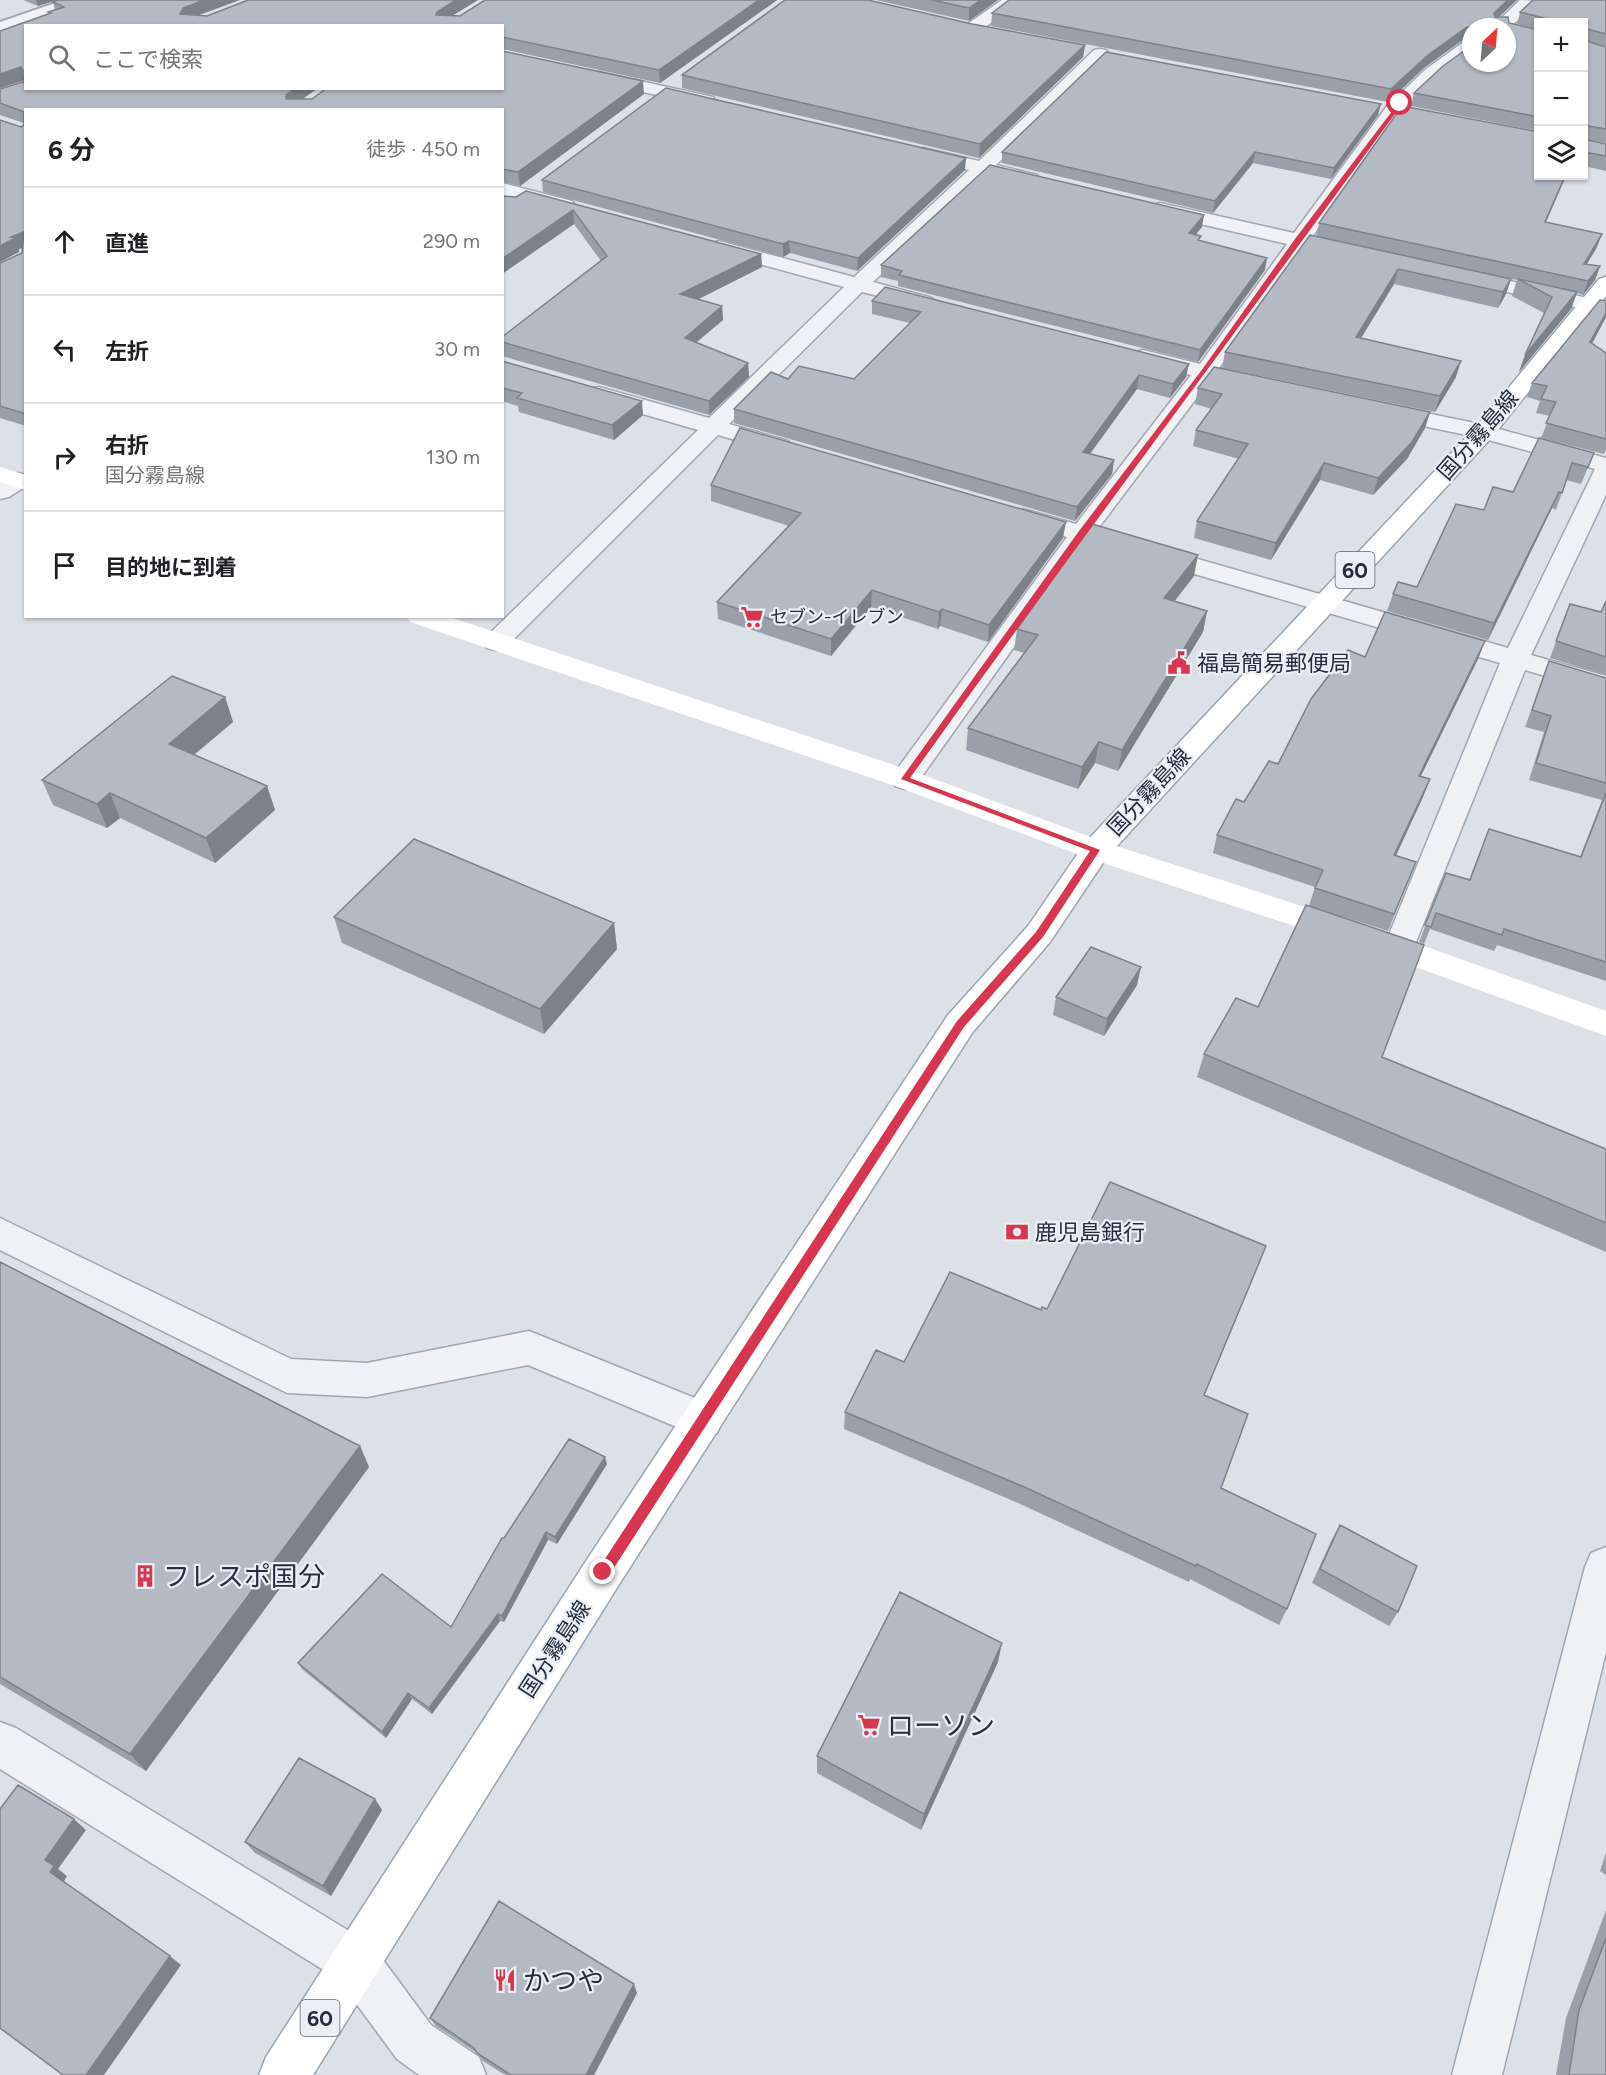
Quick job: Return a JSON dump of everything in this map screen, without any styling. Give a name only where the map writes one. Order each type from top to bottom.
[{"type":"main road","name":"国分霧島線","points":[[284,2075],[703,1420],[960,1024],[1040,934],[1095,850],[1484,432],[1597,306],[1606,283]]},
{"type":"main road","points":[[425,618],[905,779],[1095,850],[1400,949],[1606,1024]]},
{"type":"street","points":[[995,33],[966,27],[1012,0]]},
{"type":"street","points":[[1511,18],[1531,1],[1528,0]]},
{"type":"street","points":[[496,642],[857,285],[1106,55],[1077,50]]},
{"type":"street","points":[[905,779],[1082,533],[1203,373],[1297,241],[1405,113],[1432,74],[1462,52]]},
{"type":"street","points":[[583,73],[720,104]]},
{"type":"street","points":[[645,104],[681,78]]},
{"type":"street","points":[[1370,106],[1405,113]]},
{"type":"street","points":[[903,149],[1053,184]]},
{"type":"street","points":[[504,208],[543,180]]},
{"type":"street","points":[[504,189],[582,210]]},
{"type":"street","points":[[1146,206],[1367,256]]},
{"type":"street","points":[[697,241],[949,308]]},
{"type":"street","points":[[1448,273],[1597,306]]},
{"type":"street","points":[[1123,352],[1203,373],[1274,387]]},
{"type":"street","points":[[580,388],[802,453]]},
{"type":"street","points":[[1367,407],[1484,432],[1606,465]]},
{"type":"street","points":[[1400,949],[1516,658],[1606,470]]},
{"type":"street","points":[[1003,510],[1606,685]]},
{"type":"street","points":[[0,1233],[287,1376],[367,1380],[530,1348],[703,1420]]},
{"type":"street","points":[[1477,2075],[1596,1652],[1606,1567]]},
{"type":"street","points":[[0,1744],[355,1962],[414,2042],[461,2075]]},
{"type":"lane","points":[[0,27],[77,0]]},
{"type":"building","points":[[58,0],[204,0],[183,8],[180,14],[207,16],[248,0],[456,0],[436,15],[460,16],[485,0],[759,0],[659,70],[504,37],[504,24],[24,24],[24,73],[21,67],[0,74],[0,31],[64,7],[53,2]]},
{"type":"building","points":[[785,0],[868,0],[972,24],[1085,45],[980,144],[682,75]]},
{"type":"building","points":[[932,0],[981,0],[969,8]]},
{"type":"building","points":[[1009,0],[1508,0],[1494,13],[1495,17],[1508,18],[1462,18],[1462,31],[1428,55],[1391,89],[992,13]]},
{"type":"building","points":[[1533,0],[1606,0],[1606,34],[1588,29],[1588,18],[1544,18],[1520,12]]},
{"type":"building","points":[[1516,25],[1534,29],[1534,116],[1414,93],[1443,66],[1462,52],[1462,72],[1516,72]]},
{"type":"building","points":[[1588,42],[1606,47],[1606,129],[1588,126]]},
{"type":"building","points":[[504,51],[643,81],[518,172],[504,169],[504,108],[24,108],[24,112],[0,103],[0,89],[24,82],[24,90],[293,90],[286,95],[286,99],[312,99],[324,90],[504,90]]},
{"type":"building","points":[[1106,52],[1381,104],[1334,168],[1255,152],[1215,201],[1002,152]]},
{"type":"building","points":[[666,88],[966,158],[858,258],[789,241],[783,244],[542,180]]},
{"type":"building","points":[[1402,106],[1534,131],[1534,180],[1563,180],[1545,222],[1602,234],[1584,264],[1600,266],[1588,281],[1319,223]]},
{"type":"building","points":[[0,120],[21,127],[24,125],[24,232],[11,237],[15,238],[0,246]]},
{"type":"building","points":[[1588,140],[1606,144],[1606,156],[1588,153]]},
{"type":"building","points":[[990,165],[1204,215],[1189,233],[1201,236],[1198,240],[1267,258],[1200,350],[899,275],[902,271],[881,265]]},
{"type":"building","points":[[526,191],[761,254],[680,294],[722,306],[685,338],[748,363],[709,401],[504,343],[504,335],[607,256],[573,210],[504,258],[504,196],[516,197]]},
{"type":"building","points":[[1310,235],[1511,279],[1503,292],[1398,269],[1356,337],[1461,361],[1440,396],[1225,352]]},
{"type":"building","points":[[24,241],[24,413],[0,406],[0,263],[22,253]]},
{"type":"building","points":[[1518,279],[1577,292],[1525,355],[1552,297]]},
{"type":"building","points":[[885,287],[1189,364],[1173,384],[1139,375],[1083,452],[1114,460],[1077,507],[734,409],[771,372],[788,379],[799,366],[854,379],[921,312],[872,301]]},
{"type":"building","points":[[1600,300],[1606,301],[1606,313],[1590,342],[1606,353],[1606,439],[1546,423],[1556,402],[1541,399],[1547,386],[1532,383]]},
{"type":"building","points":[[504,362],[642,401],[612,425],[517,398],[522,393],[504,388]]},
{"type":"building","points":[[1214,367],[1430,412],[1412,442],[1378,478],[1324,463],[1276,543],[1197,521],[1248,444],[1196,430],[1222,394],[1198,388]]},
{"type":"building","points":[[740,428],[1066,522],[989,625],[942,609],[939,612],[872,590],[831,639],[717,602],[801,513],[711,485]]},
{"type":"building","points":[[1539,438],[1594,453],[1588,467],[1572,463],[1562,493],[1559,492],[1494,623],[1393,594],[1398,582],[1417,587],[1456,504],[1484,510],[1493,487],[1513,492]]},
{"type":"building","points":[[1092,524],[1198,555],[1164,598],[1207,611],[1122,750],[1099,742],[1082,767],[968,728],[1038,635],[1017,629]]},
{"type":"building","points":[[1606,601],[1606,657],[1556,641],[1570,604],[1601,612]]},
{"type":"building","points":[[1385,612],[1485,641],[1419,776],[1430,779],[1394,855],[1416,862],[1394,914],[1315,888],[1323,870],[1217,835],[1236,799],[1244,802],[1269,761],[1278,764],[1311,699],[1348,650],[1365,657]]},
{"type":"building","points":[[1549,661],[1606,678],[1606,783],[1536,763],[1551,716],[1532,710]]},
{"type":"building","points":[[172,676],[225,697],[169,744],[267,786],[206,838],[110,793],[97,804],[42,780]]},
{"type":"building","points":[[1606,793],[1606,962],[1504,929],[1502,935],[1436,913],[1431,927],[1425,925],[1446,873],[1470,880],[1489,829],[1581,857]]},
{"type":"building","points":[[414,839],[614,923],[540,1009],[334,917]]},
{"type":"building","points":[[1306,905],[1424,945],[1382,1057],[1606,1149],[1606,1223],[1204,1054],[1236,998],[1258,1007]]},
{"type":"building","points":[[1091,947],[1141,967],[1107,1019],[1056,997]]},
{"type":"building","points":[[1110,1182],[1266,1246],[1204,1395],[1248,1414],[1221,1488],[1316,1534],[1287,1609],[1197,1564],[1196,1566],[1022,1486],[845,1412],[876,1350],[904,1362],[950,1272],[1041,1310],[1042,1307],[1047,1309]]},
{"type":"building","name":"フレスポ国分","points":[[0,1262],[360,1446],[130,1754],[0,1677]]},
{"type":"building","points":[[569,1439],[605,1457],[555,1537],[546,1532],[502,1616],[498,1614],[429,1708],[408,1693],[382,1732],[298,1663],[382,1574],[451,1627],[502,1538]]},
{"type":"building","points":[[1340,1525],[1417,1566],[1398,1612],[1320,1569]]},
{"type":"building","points":[[900,1592],[1002,1643],[924,1814],[817,1756]]},
{"type":"building","points":[[299,1758],[375,1799],[323,1886],[245,1842]]},
{"type":"building","points":[[18,1785],[74,1819],[45,1860],[54,1866],[50,1872],[170,1956],[86,2075],[63,2075],[0,2028],[0,1809]]},
{"type":"building","points":[[499,1901],[634,1984],[586,2075],[511,2075],[430,2018]]},
{"type":"building","points":[[1606,1938],[1606,2075],[1569,2075],[1579,2010]]},
{"type":"place","name":"セブン-イレブン","points":[[752,617]]},
{"type":"place","name":"福島簡易郵便局","points":[[1179,663]]},
{"type":"place","name":"鹿児島銀行","points":[[1017,1232]]},
{"type":"place","name":"フレスポ国分","points":[[145,1576]]},
{"type":"place","name":"ローソン","points":[[869,1725]]},
{"type":"place","name":"かつや","points":[[505,1980]]},
{"type":"route","points":[[603,1572],[862,1178],[960,1024],[1040,934],[1095,850],[905,779],[1082,533],[1203,373],[1297,241],[1400,103]]}]
